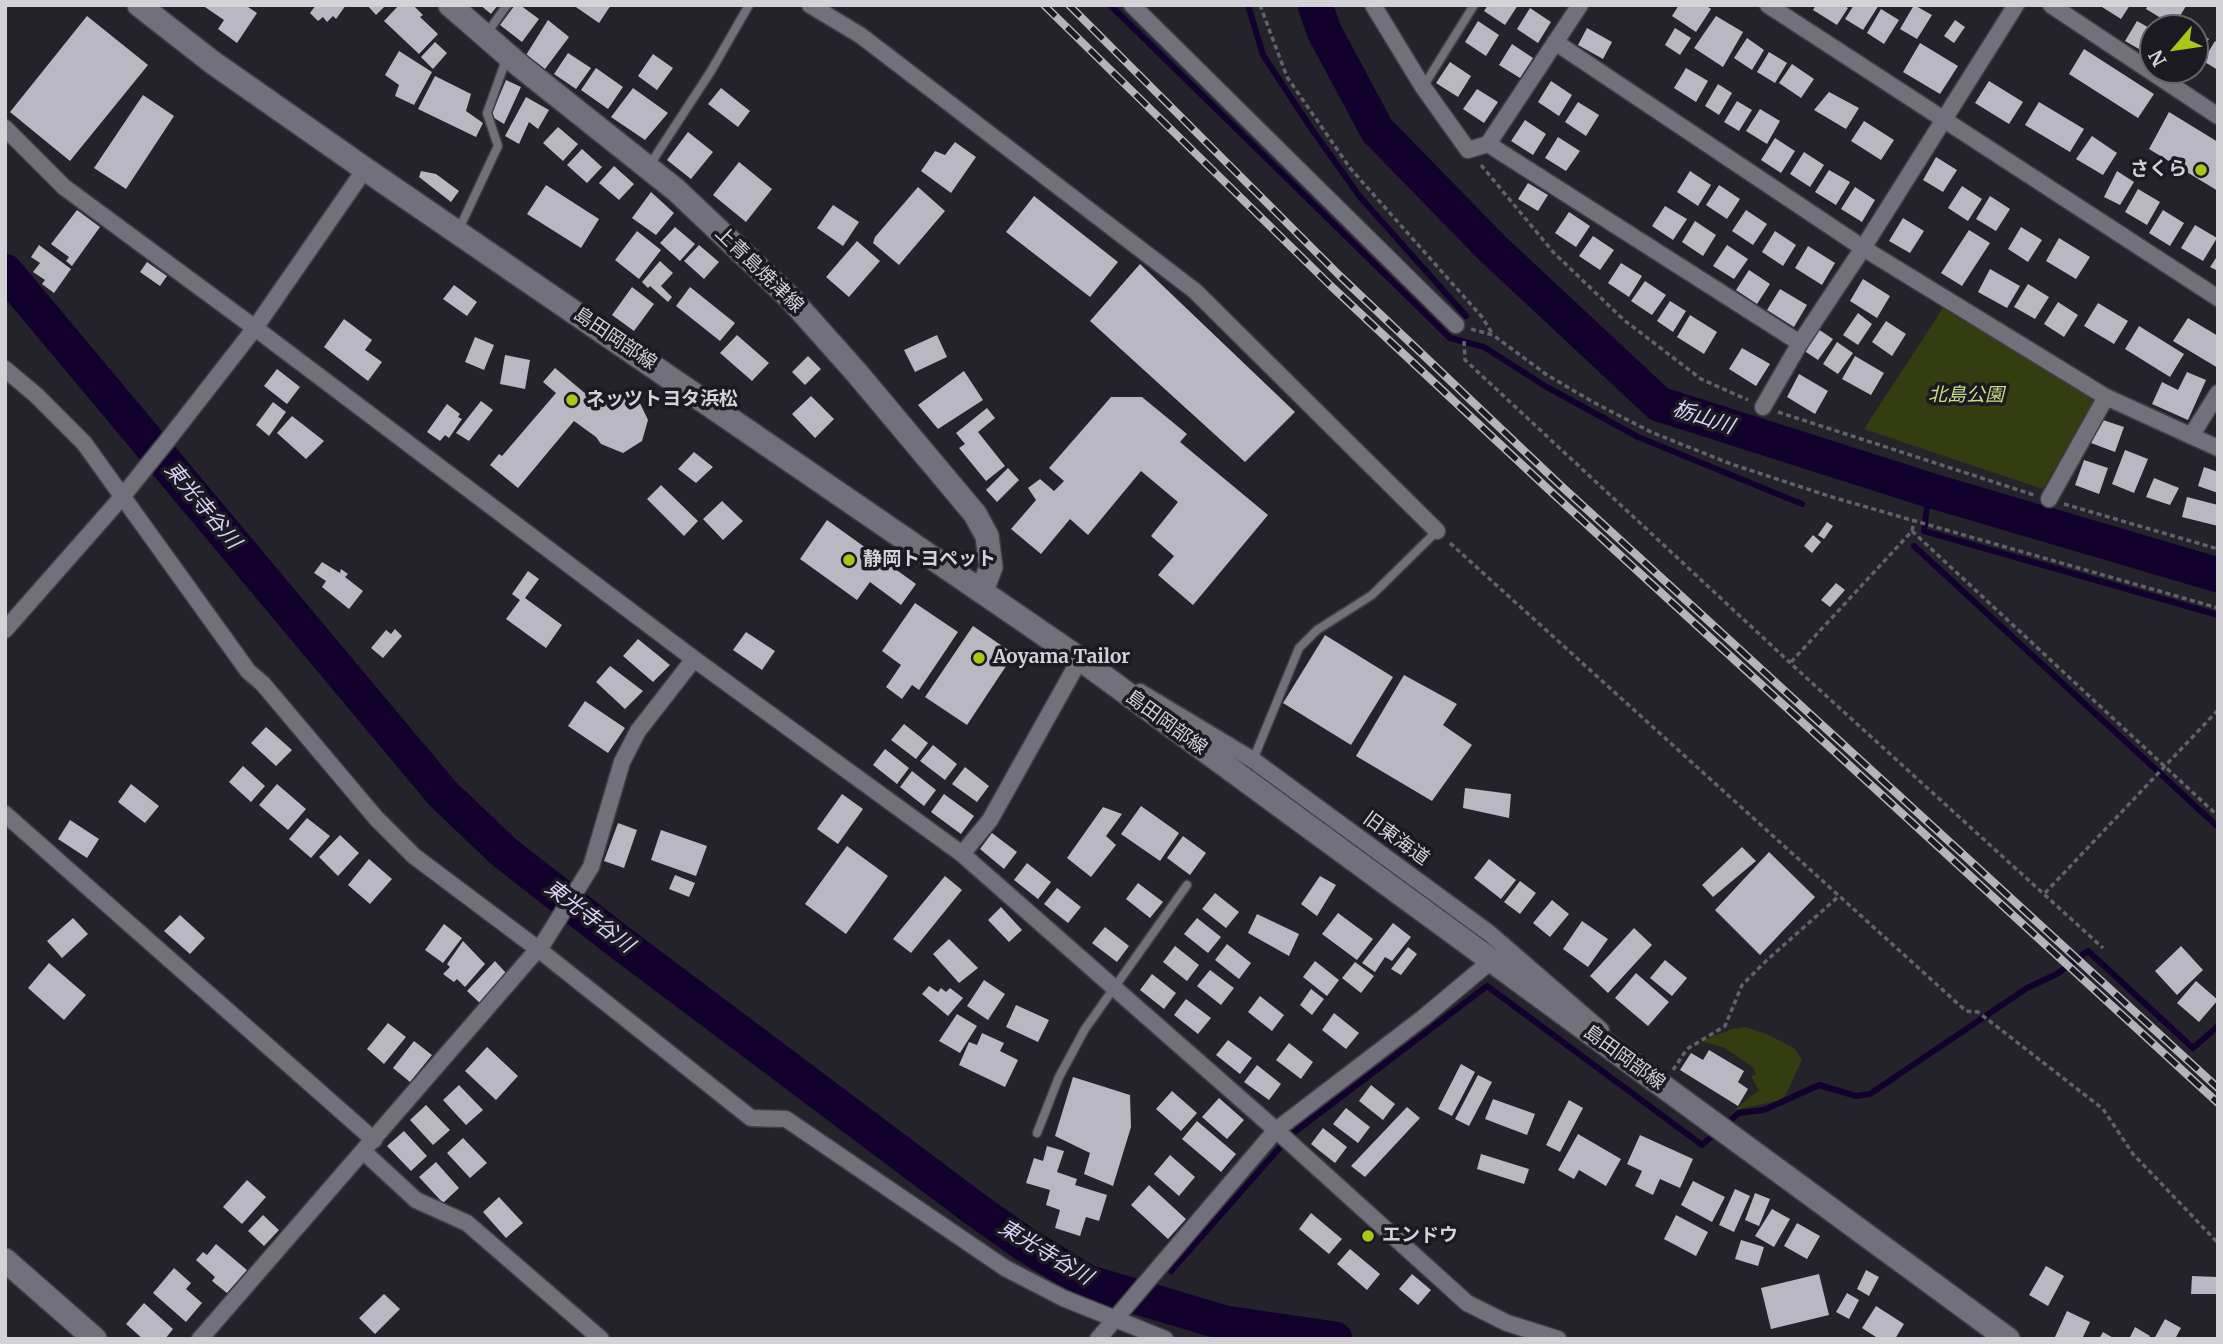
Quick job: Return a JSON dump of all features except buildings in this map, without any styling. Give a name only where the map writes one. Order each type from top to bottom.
[{"type":"main road","name":"島田岡部線","points":[[139,5],[212,62],[365,169],[1080,659],[2008,1339]]},
{"type":"main road","name":"上青島焼津線","points":[[450,5],[507,55],[648,168],[731,240],[790,298],[975,514],[987,536],[991,567],[982,591]]},
{"type":"main road","points":[[5,1260],[95,1339]]},
{"type":"street","points":[[810,5],[860,34],[1195,291],[1437,531]]},
{"type":"street","points":[[1132,5],[1460,326]]},
{"type":"street","points":[[1373,5],[1423,87],[1468,150],[1488,144],[1580,5]]},
{"type":"street","points":[[1768,5],[2218,298]]},
{"type":"street","points":[[1763,407],[1800,343],[2016,5]]},
{"type":"street","points":[[2051,5],[2218,116]]},
{"type":"street","points":[[1555,42],[1863,248],[2106,397],[2218,448]]},
{"type":"street","points":[[5,128],[64,187],[256,328],[694,659],[962,854],[1468,1303],[1507,1323],[1558,1339]]},
{"type":"street","points":[[1488,144],[1800,343]]},
{"type":"street","points":[[5,630],[122,496],[256,328],[365,169]]},
{"type":"street","points":[[5,369],[36,395],[84,443],[248,671],[263,684],[376,818],[414,856],[541,946],[751,1118],[786,1119],[1006,1268],[1063,1298],[1117,1315],[1165,1339]]},
{"type":"street","points":[[2191,436],[2218,393]]},
{"type":"street","points":[[2049,499],[2106,397]]},
{"type":"street","points":[[200,1339],[541,946],[591,867],[622,762],[638,731],[694,659]]},
{"type":"street","points":[[962,854],[990,820],[1080,659]]},
{"type":"street","name":"旧東海道","points":[[1080,659],[1173,710],[1253,760],[1489,933],[1572,1003],[1662,1086]]},
{"type":"street","points":[[5,814],[368,1146],[416,1200],[467,1223],[601,1339]]},
{"type":"street","points":[[1098,1339],[1276,1130],[1424,1017],[1491,961]]},
{"type":"lane","points":[[485,36],[507,5]]},
{"type":"lane","points":[[648,168],[711,71],[749,5]]},
{"type":"lane","points":[[1423,87],[1474,5]]},
{"type":"lane","points":[[458,232],[498,146],[487,114],[507,55]]},
{"type":"lane","points":[[1253,760],[1299,649],[1317,630],[1372,595],[1437,531]]},
{"type":"lane","points":[[1037,1133],[1059,1077],[1085,1029],[1187,885]]},
{"type":"path","points":[[1260,5],[1287,77],[1350,168],[1482,317],[1493,335]]},
{"type":"path","points":[[1468,150],[1547,245],[1624,320],[1701,379],[1763,407],[2049,499],[2218,549]]},
{"type":"path","points":[[2104,948],[1465,360],[1460,326],[1493,335],[1547,375],[1592,402],[1651,432],[1731,464],[1835,498],[2218,608]]},
{"type":"path","points":[[1791,662],[1912,531],[1914,521]]},
{"type":"path","points":[[1437,531],[1966,1011],[1978,1012],[2104,1109],[2133,1154],[2218,1243]]},
{"type":"path","points":[[1912,531],[2218,816]]},
{"type":"path","points":[[2045,894],[2218,710]]},
{"type":"path","points":[[1662,1086],[1687,1049],[1725,1026],[1742,985],[1766,960],[1839,897]]},
{"type":"green space","name":"北島公園","points":[[1943,308],[2095,399],[2043,489],[1864,429]]},
{"type":"green space","points":[[1745,1027],[1769,1035],[1795,1049],[1802,1060],[1783,1100],[1734,1110],[1759,1090],[1751,1077],[1756,1074],[1754,1068],[1725,1048],[1701,1041]]},
{"type":"waterway","points":[[1110,5],[1450,338],[1484,347],[1545,386],[1638,437],[1802,504]]},
{"type":"waterway","points":[[1248,5],[1263,55],[1311,128],[1360,197],[1466,316]]},
{"type":"waterway","name":"栃山川","points":[[1315,5],[1324,31],[1377,130],[1492,248],[1659,404],[1929,490],[2218,575]]},
{"type":"waterway","name":"東光寺谷川","points":[[5,271],[443,794],[504,852],[975,1209],[1023,1243],[1087,1282],[1225,1323],[1335,1339]]},
{"type":"waterway","points":[[1929,490],[1924,531],[2218,615]]},
{"type":"waterway","points":[[1914,546],[2218,827]]},
{"type":"waterway","points":[[1171,1271],[1292,1134],[1487,986],[1702,1145],[1739,1113],[1764,1110],[1819,1085],[1856,1096],[1870,1094],[2027,988],[2057,974],[2088,951],[2193,1048],[2218,1026]]},
{"type":"railway","points":[[1044,5],[1331,286],[1548,489],[2218,1103]]},
{"type":"railway","points":[[1069,5],[1340,276],[1558,483],[2218,1088]]},
{"type":"place","name":"さくら","points":[[2201,170]]},
{"type":"place","name":"ネッツトヨタ浜松","points":[[572,400]]},
{"type":"place","name":"静岡トヨペット","points":[[849,560]]},
{"type":"place","name":"Aoyama Tailor","points":[[979,658]]},
{"type":"place","name":"エンドウ","points":[[1368,1236]]}]
